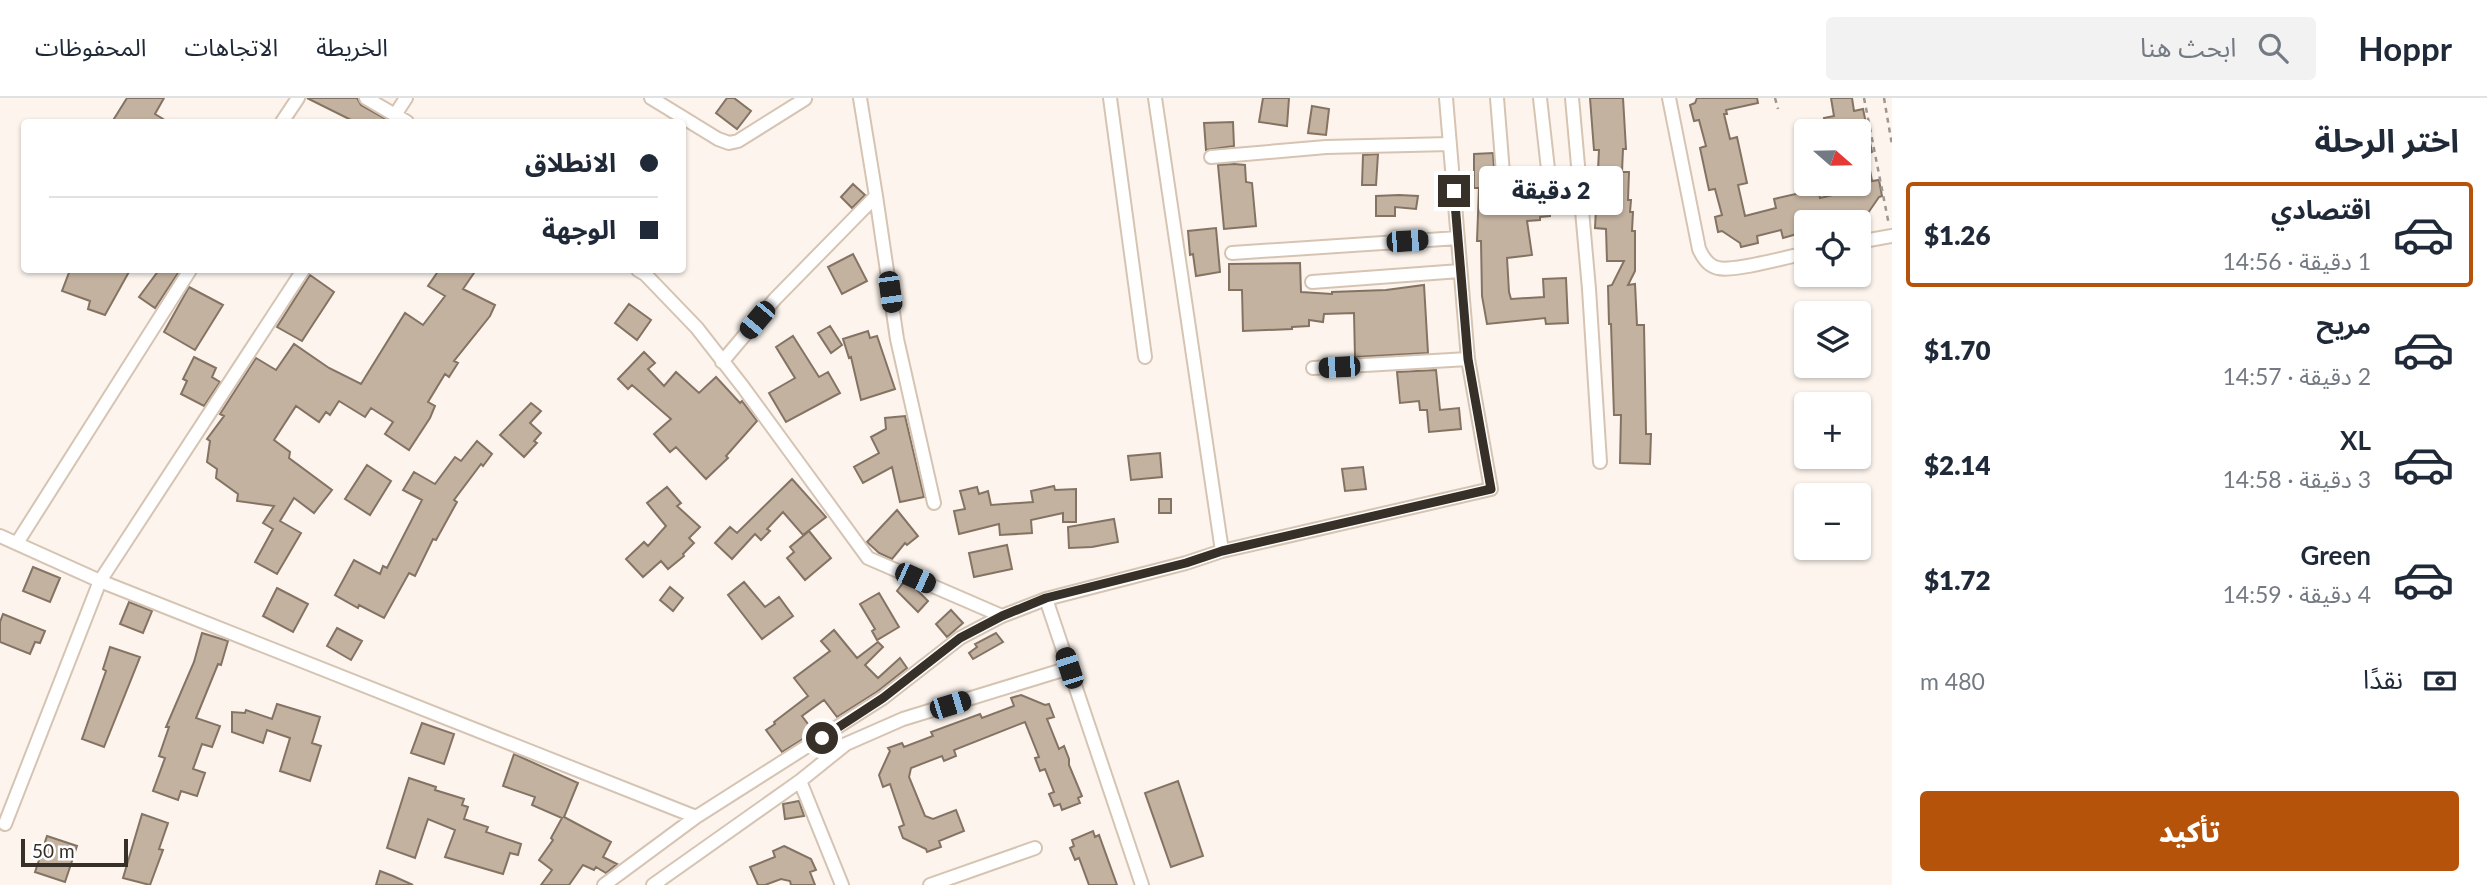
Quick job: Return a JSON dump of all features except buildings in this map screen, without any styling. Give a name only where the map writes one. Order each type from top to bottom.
[{"type":"street","points":[[284,119],[298,98]]},
{"type":"street","points":[[366,98],[398,119]]},
{"type":"street","points":[[400,119],[406,98]]},
{"type":"street","points":[[651,98],[685,119]]},
{"type":"street","points":[[686,119],[729,143],[738,141],[805,98]]},
{"type":"street","points":[[860,98],[897,339],[934,503]]},
{"type":"street","points":[[1110,98],[1145,358]]},
{"type":"street","points":[[1155,98],[1222,551]]},
{"type":"street","points":[[604,885],[696,817],[883,698],[960,638],[1002,616],[1046,598],[1186,563],[1222,551],[1491,489],[1468,359],[1446,98]]},
{"type":"street","points":[[1497,98],[1505,198]]},
{"type":"street","points":[[1540,98],[1549,178]]},
{"type":"street","points":[[1572,98],[1590,289],[1601,462]]},
{"type":"street","points":[[1669,98],[1699,249],[1707,263],[1730,269],[1794,256]]},
{"type":"street","points":[[1211,157],[1326,147],[1450,144]]},
{"type":"street","points":[[722,362],[775,299],[876,196]]},
{"type":"street","points":[[1871,240],[1891,236]]},
{"type":"street","points":[[1232,253],[1458,238]]},
{"type":"street","points":[[1312,282],[1460,271]]},
{"type":"street","points":[[18,543],[188,273]]},
{"type":"street","points":[[5,824],[100,582],[301,273]]},
{"type":"street","points":[[641,273],[697,328],[868,558],[1002,616]]},
{"type":"street","points":[[1313,368],[1468,359]]},
{"type":"street","points":[[0,536],[100,582],[696,817]]},
{"type":"street","points":[[1046,598],[1142,885]]},
{"type":"street","points":[[653,885],[800,781],[846,744],[903,719],[1069,668]]},
{"type":"street","points":[[800,781],[842,885]]},
{"type":"street","points":[[930,885],[1035,848]]},
{"type":"path","points":[[1775,98],[1778,109]]},
{"type":"path","points":[[1864,98],[1891,236]]},
{"type":"path","points":[[1884,98],[1892,145]]},
{"type":"route","points":[[822,738],[883,698],[960,638],[1002,616],[1046,598],[1089,589],[1222,551],[1491,489],[1468,359],[1454,191]]}]
